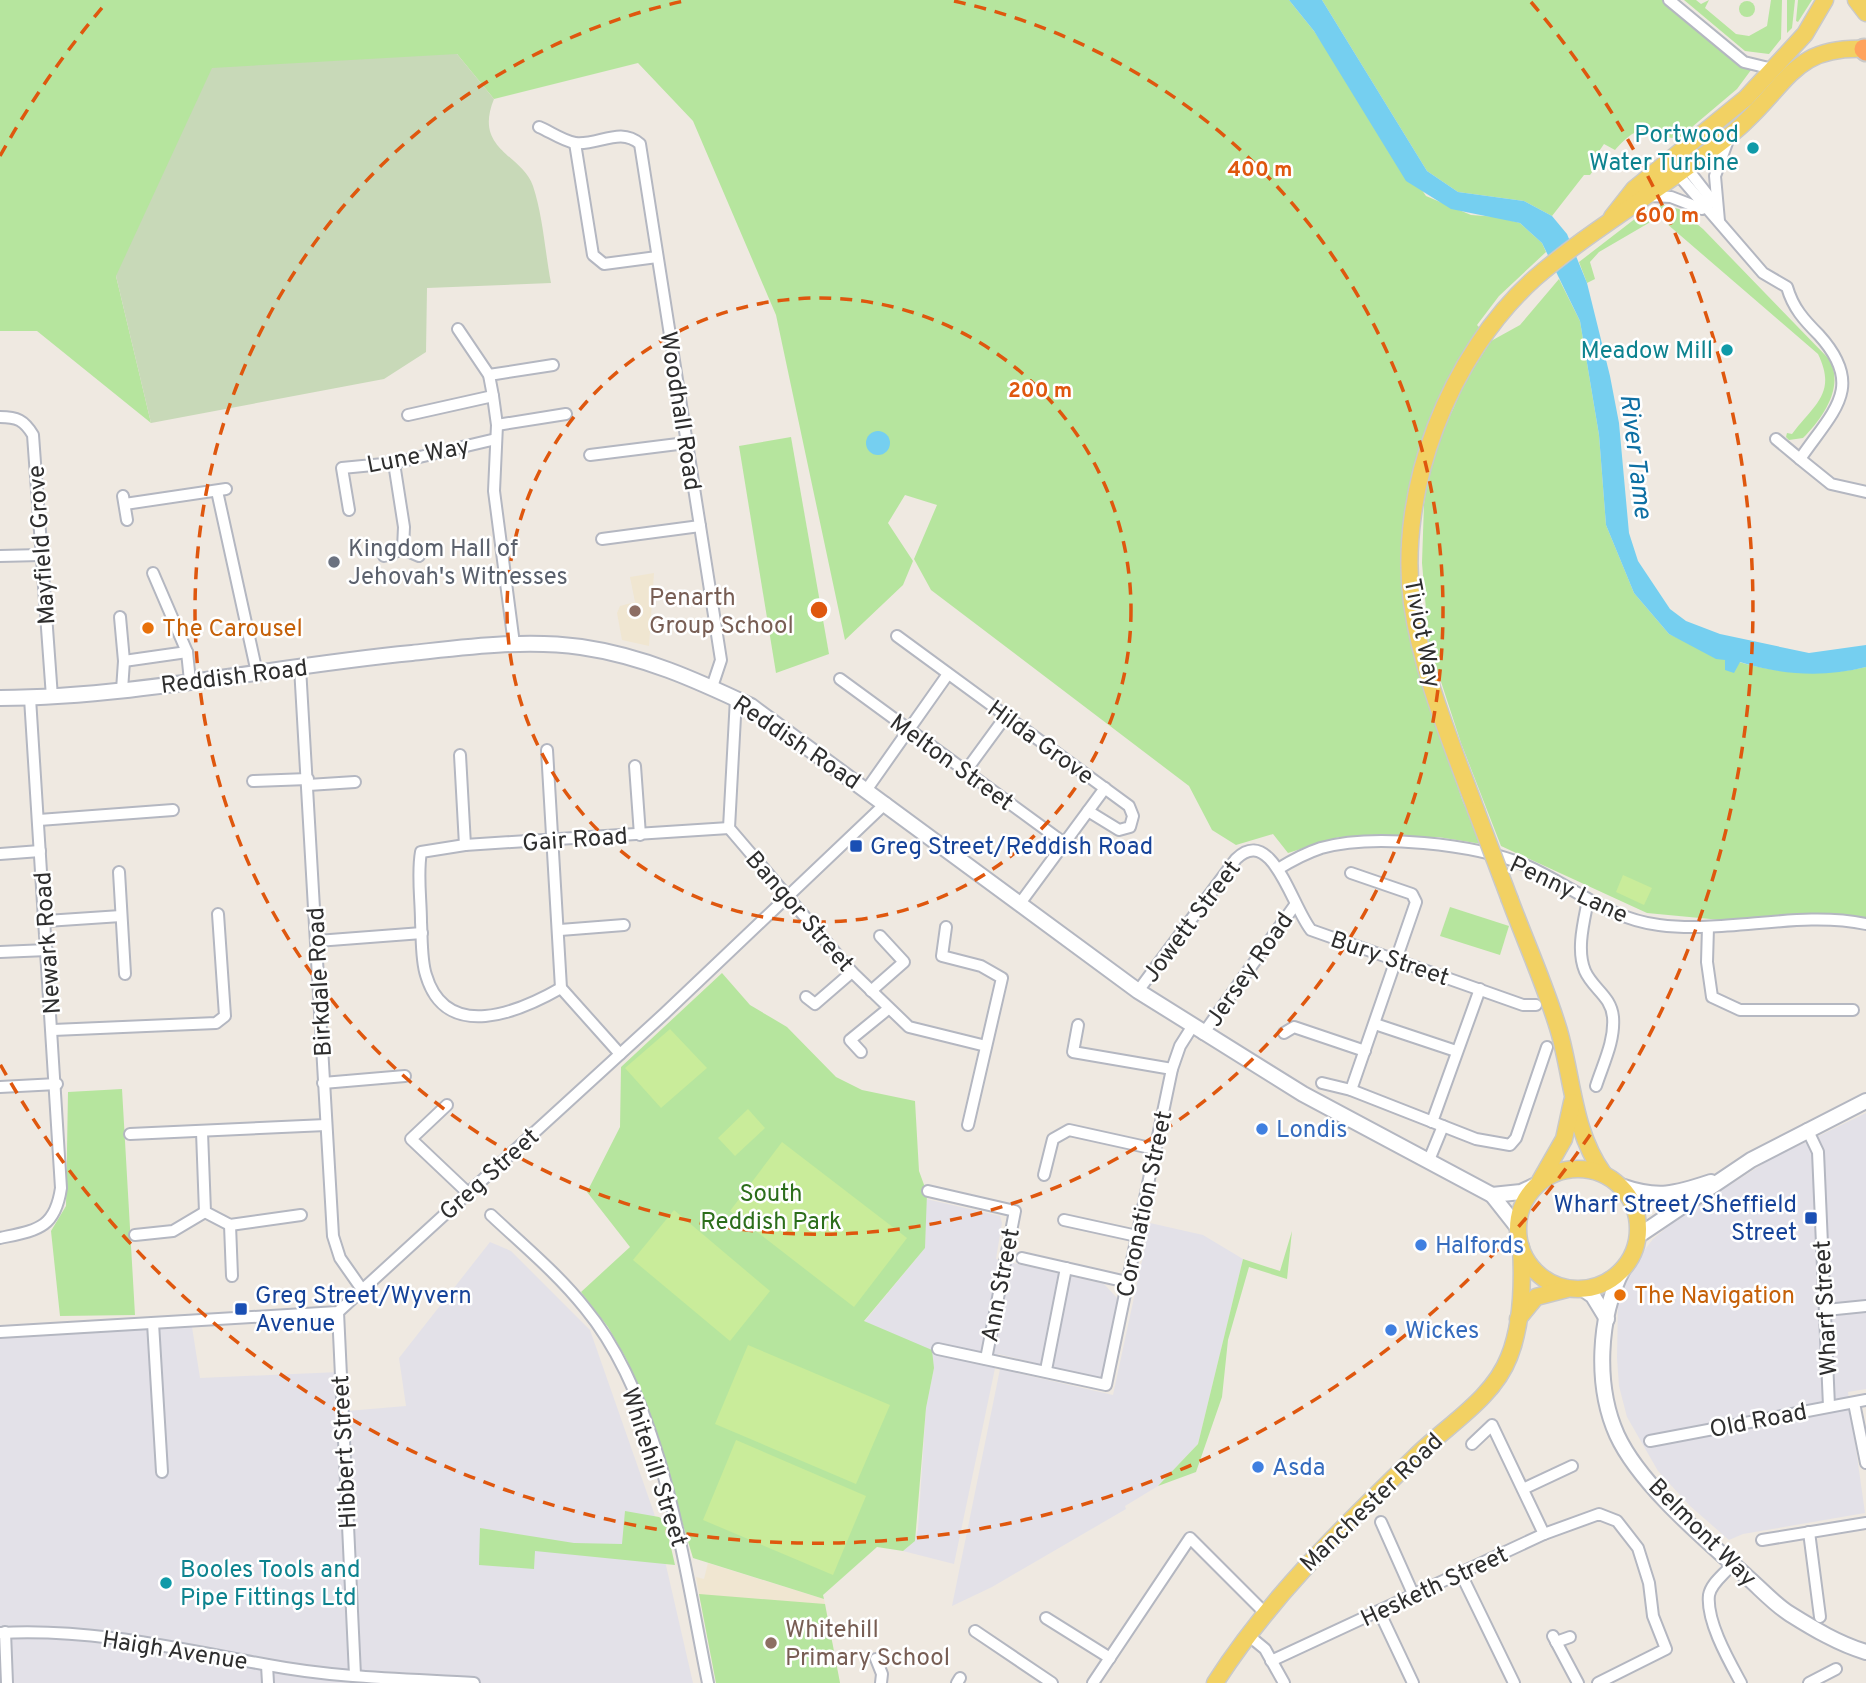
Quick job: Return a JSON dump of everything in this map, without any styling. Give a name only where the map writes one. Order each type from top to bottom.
[{"type":"main road","name":"Tiviot Way","points":[[1612,217],[1624,198],[1746,98],[1805,34],[1825,0]]},
{"type":"main road","points":[[1856,0],[1866,13]]},
{"type":"main road","name":"Tiviot Way","points":[[1603,1173],[1591,1156],[1581,1131],[1559,1031],[1476,810],[1422,653],[1412,603],[1409,559],[1413,510],[1424,460],[1443,410],[1461,374],[1499,319],[1534,279],[1612,217],[1649,196],[1732,133],[1800,64],[1821,53],[1862,49]]},
{"type":"main road","name":"Reddish Road","points":[[0,698],[122,690],[514,644],[580,647],[636,658],[712,687],[751,706],[1021,902],[1138,992],[1197,1031],[1303,1094],[1492,1195]]},
{"type":"main road","name":"Tiviot Way","points":[[1538,1184],[1564,1139],[1573,1097]]},
{"type":"main road","points":[[1638,1236],[1807,1129],[1866,1101]]},
{"type":"main road","points":[[1492,1195],[1521,1192],[1570,1169],[1603,1173],[1621,1186],[1644,1194],[1663,1196],[1731,1175]]},
{"type":"main road","points":[[1538,1184],[1521,1211],[1518,1228],[1521,1247],[1539,1275],[1593,1296],[1607,1319]]},
{"type":"main road","points":[[1518,1319],[1536,1297],[1597,1286],[1623,1269],[1632,1256],[1638,1236],[1638,1218],[1632,1201],[1621,1186]]},
{"type":"main road","points":[[1492,1195],[1518,1228]]},
{"type":"main road","name":"Manchester Road","points":[[1215,1683],[1265,1613],[1335,1534],[1488,1391],[1510,1356],[1518,1319],[1521,1247]]},
{"type":"main road","name":"Belmont Way","points":[[1623,1269],[1613,1289],[1607,1319],[1606,1404],[1618,1437],[1640,1470],[1691,1527],[1787,1613],[1847,1646],[1866,1652]]},
{"type":"street","points":[[1669,0],[1744,62],[1773,69]]},
{"type":"street","points":[[539,127],[575,143],[593,255],[604,264],[657,257]]},
{"type":"street","points":[[1712,208],[1716,165],[1732,133]]},
{"type":"street","name":"Woodhall Road","points":[[575,143],[632,137],[640,144],[720,660],[712,687]]},
{"type":"street","points":[[1672,158],[1712,208],[1719,221],[1763,273],[1787,287],[1793,307],[1842,363],[1845,383],[1843,395],[1800,459]]},
{"type":"street","points":[[1649,196],[1671,197],[1712,208]]},
{"type":"street","points":[[458,328],[489,375],[493,396],[497,425],[494,491],[514,644]]},
{"type":"street","points":[[489,375],[553,365]]},
{"type":"street","points":[[408,415],[493,396]]},
{"type":"street","points":[[497,425],[566,414]]},
{"type":"street","name":"Mayfield Grove","points":[[0,417],[15,417],[26,423],[33,435],[52,696]]},
{"type":"street","name":"Lune Way","points":[[349,510],[342,468],[394,463],[495,439]]},
{"type":"street","points":[[1776,439],[1831,484],[1866,492]]},
{"type":"street","points":[[590,455],[686,443]]},
{"type":"street","points":[[394,463],[404,527],[403,549]]},
{"type":"street","points":[[127,520],[124,500],[222,490],[257,673]]},
{"type":"street","points":[[602,539],[700,526]]},
{"type":"street","points":[[384,556],[403,549],[419,556]]},
{"type":"street","points":[[0,556],[41,555]]},
{"type":"street","points":[[153,573],[187,652],[190,681]]},
{"type":"street","points":[[120,617],[124,661],[122,690]]},
{"type":"street","name":"Hilda Grove","points":[[897,636],[1129,806],[1133,816],[1130,827],[1119,830],[1088,811]]},
{"type":"street","points":[[124,661],[187,652]]},
{"type":"street","name":"Birkdale Road","points":[[300,667],[333,1236],[340,1258],[361,1288]]},
{"type":"street","points":[[867,789],[948,674]]},
{"type":"street","name":"Melton Street","points":[[840,679],[1064,844]]},
{"type":"street","name":"Newark Road","points":[[0,1238],[48,1224],[58,1209],[61,1188],[57,1084],[30,698]]},
{"type":"street","name":"Bangor Street","points":[[736,698],[729,828],[852,972],[909,1027],[986,1046]]},
{"type":"street","points":[[965,772],[1006,716]]},
{"type":"street","points":[[547,750],[560,930],[561,988],[620,1054]]},
{"type":"street","points":[[460,755],[466,845]]},
{"type":"street","points":[[635,766],[640,835]]},
{"type":"street","points":[[253,781],[355,782]]},
{"type":"street","points":[[1021,902],[1105,788]]},
{"type":"street","name":"Greg Street","points":[[338,1312],[361,1288],[620,1054],[886,803]]},
{"type":"street","points":[[39,820],[173,810]]},
{"type":"street","name":"Gair Road","points":[[422,933],[421,852],[466,845],[729,828]]},
{"type":"street","name":"Penny Lane","points":[[1278,869],[1307,853],[1342,845],[1392,843],[1469,848],[1524,865],[1633,921],[1708,927],[1813,921],[1866,924]]},
{"type":"street","name":"Jowett Street","points":[[1138,992],[1244,851],[1255,848],[1264,851],[1278,869]]},
{"type":"street","points":[[0,855],[40,852]]},
{"type":"street","name":"Bury Street","points":[[1278,869],[1295,905],[1311,930],[1523,1005],[1535,1005]]},
{"type":"street","points":[[119,872],[125,974]]},
{"type":"street","points":[[1351,873],[1412,894],[1416,902],[1351,1090]]},
{"type":"street","points":[[1588,900],[1582,957],[1585,972],[1606,996],[1613,1015],[1613,1037],[1596,1086]]},
{"type":"street","name":"Jersey Road","points":[[1197,1031],[1295,905]]},
{"type":"street","points":[[53,1030],[216,1023],[225,1016],[218,914]]},
{"type":"street","points":[[46,921],[121,916]]},
{"type":"street","points":[[560,930],[624,925]]},
{"type":"street","points":[[946,927],[942,956],[981,966],[1002,978],[968,1125]]},
{"type":"street","points":[[1708,927],[1707,962],[1712,997],[1740,1010],[1853,1010]]},
{"type":"street","points":[[317,941],[422,933],[426,976],[451,1012],[471,1017],[494,1016],[539,1000],[561,988]]},
{"type":"street","points":[[871,990],[904,962],[880,936]]},
{"type":"street","points":[[0,952],[47,950]]},
{"type":"street","points":[[806,997],[815,1004],[852,972]]},
{"type":"street","points":[[1429,1160],[1456,1051],[1480,989]]},
{"type":"street","points":[[861,1052],[850,1040],[888,1009]]},
{"type":"street","points":[[1375,1024],[1456,1051]]},
{"type":"street","points":[[1078,1025],[1073,1052],[1172,1069]]},
{"type":"street","points":[[1284,1033],[1294,1027],[1365,1051]]},
{"type":"street","name":"Coronation Street","points":[[1046,1370],[1106,1385],[1172,1069],[1180,1046],[1197,1031]]},
{"type":"street","points":[[1322,1083],[1351,1090],[1501,1146],[1510,1145],[1516,1138],[1547,1047]]},
{"type":"street","points":[[323,1083],[405,1076]]},
{"type":"street","points":[[0,1087],[57,1084]]},
{"type":"street","points":[[447,1105],[411,1139],[468,1193]]},
{"type":"street","points":[[130,1134],[327,1125]]},
{"type":"street","name":"Wharf Street","points":[[1807,1129],[1818,1152],[1829,1406]]},
{"type":"street","points":[[1044,1175],[1053,1139],[1069,1130],[1155,1149]]},
{"type":"street","points":[[202,1132],[205,1212]]},
{"type":"street","name":"Ann Street","points":[[928,1191],[1014,1211],[986,1359]]},
{"type":"street","points":[[205,1212],[230,1225],[301,1215]]},
{"type":"street","points":[[135,1235],[173,1231],[205,1212]]},
{"type":"street","name":"Whitehill Street","points":[[491,1215],[561,1280],[587,1309],[610,1344],[637,1398],[682,1549],[708,1683]]},
{"type":"street","points":[[1064,1220],[1137,1236]]},
{"type":"street","points":[[230,1225],[232,1276]]},
{"type":"street","points":[[1022,1258],[1127,1282]]},
{"type":"street","points":[[938,1349],[1046,1370],[1066,1268]]},
{"type":"street","points":[[1826,1310],[1866,1306]]},
{"type":"street","points":[[0,1332],[338,1312]]},
{"type":"street","name":"Hibbert Street","points":[[338,1312],[355,1675]]},
{"type":"street","points":[[153,1323],[162,1472]]},
{"type":"street","name":"Old Road","points":[[1650,1441],[1866,1400]]},
{"type":"street","points":[[1854,1402],[1866,1463]]},
{"type":"street","points":[[1472,1444],[1495,1422],[1544,1534]]},
{"type":"street","points":[[1523,1489],[1572,1466]]},
{"type":"street","name":"Hesketh Street","points":[[1271,1661],[1544,1534],[1599,1514],[1617,1521],[1638,1548],[1649,1583],[1653,1616],[1670,1648],[1598,1683]]},
{"type":"street","points":[[1381,1522],[1414,1596]]},
{"type":"street","points":[[1762,1540],[1866,1523]]},
{"type":"street","points":[[1810,1532],[1820,1617]]},
{"type":"street","points":[[1093,1683],[1190,1538],[1265,1613]]},
{"type":"street","points":[[1729,1569],[1709,1594],[1710,1606],[1718,1637],[1741,1683]]},
{"type":"street","points":[[1461,1574],[1514,1683]]},
{"type":"street","points":[[1379,1611],[1413,1683]]},
{"type":"street","points":[[1046,1618],[1110,1658]]},
{"type":"street","points":[[975,1631],[1052,1683]]},
{"type":"street","points":[[3,1632],[7,1683]]},
{"type":"street","name":"Haigh Avenue","points":[[3,1632],[156,1643],[267,1665],[355,1675],[474,1683]]},
{"type":"street","points":[[1248,1635],[1261,1645],[1284,1683]]},
{"type":"street","points":[[1570,1637],[1554,1639],[1578,1683]]},
{"type":"street","points":[[876,1659],[882,1674],[881,1683]]},
{"type":"street","points":[[267,1665],[268,1683]]},
{"type":"street","points":[[1809,1683],[1836,1670]]},
{"type":"shaded area","name":"Penarth Group School","points":[[654,573],[649,646],[622,640],[617,613],[620,606],[635,602],[630,577]]},
{"type":"shaded area","points":[[1866,1113],[1866,1389],[1848,1392],[1865,1513],[1743,1534],[1729,1540],[1690,1506],[1658,1471],[1627,1417],[1619,1386],[1617,1358],[1618,1303],[1622,1279],[1653,1239],[1678,1218],[1769,1160]]},
{"type":"shaded area","points":[[926,1199],[1000,1216],[1002,1223],[996,1259],[1104,1284],[1118,1299],[1101,1379],[998,1354],[954,1564],[903,1551],[915,1541],[918,1529],[926,1408],[934,1368],[864,1322],[925,1248]]},
{"type":"shaded area","points":[[1150,1223],[1203,1235],[1243,1259],[1198,1444],[1158,1486],[1125,1506],[1126,1509],[992,1587],[952,1606],[1000,1369],[1113,1395]]},
{"type":"shaded area","points":[[490,1242],[511,1251],[590,1330],[654,1513],[693,1683],[0,1683],[0,1338],[192,1327],[200,1378],[339,1372],[347,1411],[406,1406],[399,1358]]},
{"type":"shaded area","name":"Whitehill Primary School","points":[[708,1563],[824,1599],[840,1683],[716,1683],[696,1577],[704,1579]]},
{"type":"green space","points":[[0,0],[1289,0],[1314,31],[1426,196],[1471,215],[1498,217],[1520,223],[1542,243],[1546,252],[1499,296],[1477,325],[1480,328],[1472,338],[1475,340],[1434,414],[1414,470],[1421,679],[1463,802],[1482,844],[1438,837],[1339,837],[1288,853],[1273,834],[1236,845],[1212,830],[1189,786],[931,590],[914,559],[937,505],[905,495],[888,523],[913,561],[903,585],[845,640],[776,315],[693,121],[638,63],[494,99],[457,54],[116,276],[151,423],[37,331],[0,331]]},
{"type":"green space","points":[[1322,0],[1663,0],[1737,64],[1751,70],[1737,89],[1679,138],[1641,131],[1634,133],[1615,150],[1604,144],[1591,163],[1595,168],[1590,175],[1584,175],[1552,216],[1524,201],[1458,192],[1427,171]]},
{"type":"green space","points":[[1684,0],[1696,0],[1701,4],[1709,0],[1705,8],[1736,34],[1749,36],[1767,26],[1771,0],[1782,0],[1781,39],[1769,54],[1745,51]]},
{"type":"green space","points":[[1787,0],[1795,0],[1792,28],[1787,33]]},
{"type":"green space","points":[[1798,0],[1812,0],[1798,22],[1796,21]]},
{"type":"green space","points":[[1744,1],[1750,1],[1755,9],[1753,15],[1744,17],[1739,12],[1739,6]]},
{"type":"green space","points":[[457,54],[494,99],[489,116],[494,141],[527,175],[533,186],[542,222],[551,283],[427,288],[426,352],[384,379],[151,423],[116,276],[212,68]]},
{"type":"green space","points":[[1663,205],[1679,209],[1703,229],[1829,359],[1833,369],[1833,391],[1818,421],[1803,438],[1789,440],[1786,437],[1787,433],[1792,434],[1821,397],[1825,379],[1818,354],[1659,217],[1599,252],[1590,262],[1595,279],[1587,283],[1579,262],[1649,208]]},
{"type":"green space","points":[[1559,279],[1580,321],[1599,435],[1606,525],[1634,593],[1669,634],[1726,660],[1725,670],[1739,662],[1802,672],[1835,672],[1866,667],[1866,917],[1804,915],[1721,920],[1647,913],[1501,846],[1461,743],[1429,645],[1422,563],[1424,504],[1431,458],[1467,378],[1491,341],[1520,325]]},
{"type":"green space","points":[[791,437],[829,654],[776,673],[739,446]]},
{"type":"green space","points":[[1623,875],[1652,888],[1644,905],[1616,892]]},
{"type":"green space","points":[[1450,907],[1509,926],[1500,955],[1440,936]]},
{"type":"green space","name":"South Reddish Park","points":[[722,973],[750,1005],[787,1027],[836,1077],[862,1090],[915,1101],[919,1171],[927,1193],[925,1248],[864,1321],[932,1350],[934,1368],[926,1408],[915,1541],[903,1551],[877,1547],[823,1595],[824,1599],[693,1558],[664,1462],[627,1360],[608,1327],[581,1292],[630,1247],[587,1192],[620,1127],[621,1067]]},
{"type":"green space","points":[[670,1029],[707,1068],[661,1108],[625,1068]]},
{"type":"green space","points":[[122,1089],[135,1315],[60,1316],[51,1231],[66,1206],[68,1092]]},
{"type":"green space","points":[[748,1109],[765,1128],[735,1156],[718,1138]]},
{"type":"green space","points":[[782,1142],[907,1238],[854,1307],[730,1211]]},
{"type":"green space","points":[[674,1210],[770,1291],[730,1341],[633,1260]]},
{"type":"green space","points":[[1292,1231],[1287,1279],[1249,1267],[1228,1340],[1222,1397],[1196,1472],[1158,1486],[1198,1444],[1243,1259],[1280,1271]]},
{"type":"green space","points":[[748,1345],[890,1405],[856,1484],[715,1424]]},
{"type":"green space","points":[[736,1440],[866,1496],[833,1575],[703,1520]]},
{"type":"green space","points":[[625,1511],[659,1517],[665,1521],[675,1565],[535,1551],[534,1569],[479,1565],[480,1528],[574,1543],[622,1544]]},
{"type":"green space","name":"Whitehill Primary School","points":[[699,1594],[825,1604],[840,1683],[716,1683]]},
{"type":"water","points":[[1289,0],[1322,0],[1427,171],[1458,192],[1524,201],[1552,216],[1567,234],[1587,283],[1610,376],[1619,423],[1629,533],[1638,561],[1670,609],[1686,621],[1720,634],[1809,653],[1866,645],[1866,667],[1834,673],[1803,674],[1740,662],[1734,673],[1725,670],[1725,660],[1716,659],[1669,634],[1634,593],[1606,525],[1599,435],[1580,321],[1542,243],[1520,223],[1451,209],[1406,181],[1314,31]]},
{"type":"water","points":[[878,431],[886,435],[890,443],[886,451],[878,455],[870,451],[866,443],[870,435]]},
{"type":"place","name":"Portwood Water Turbine","points":[[1753,148]]},
{"type":"place","name":"Meadow Mill","points":[[1727,350]]},
{"type":"place","name":"Kingdom Hall of Jehovah's Witnesses","points":[[334,562]]},
{"type":"place","name":"Penarth Group School","points":[[635,611]]},
{"type":"place","name":"The Carousel","points":[[148,628]]},
{"type":"place","name":"Greg Street/Reddish Road","points":[[856,846]]},
{"type":"place","name":"Londis","points":[[1262,1129]]},
{"type":"place","name":"Wharf Street/Sheffield Street","points":[[1811,1218]]},
{"type":"place","name":"Halfords","points":[[1421,1245]]},
{"type":"place","name":"The Navigation","points":[[1620,1295]]},
{"type":"place","name":"Greg Street/Wyvern Avenue","points":[[241,1309]]},
{"type":"place","name":"Wickes","points":[[1391,1330]]},
{"type":"place","name":"Asda","points":[[1258,1467]]},
{"type":"place","name":"Booles Tools and Pipe Fittings Ltd","points":[[166,1583]]},
{"type":"place","name":"Whitehill Primary School","points":[[771,1643]]},
{"type":"water label","name":"River Tame","points":[[1637,456]]}]
